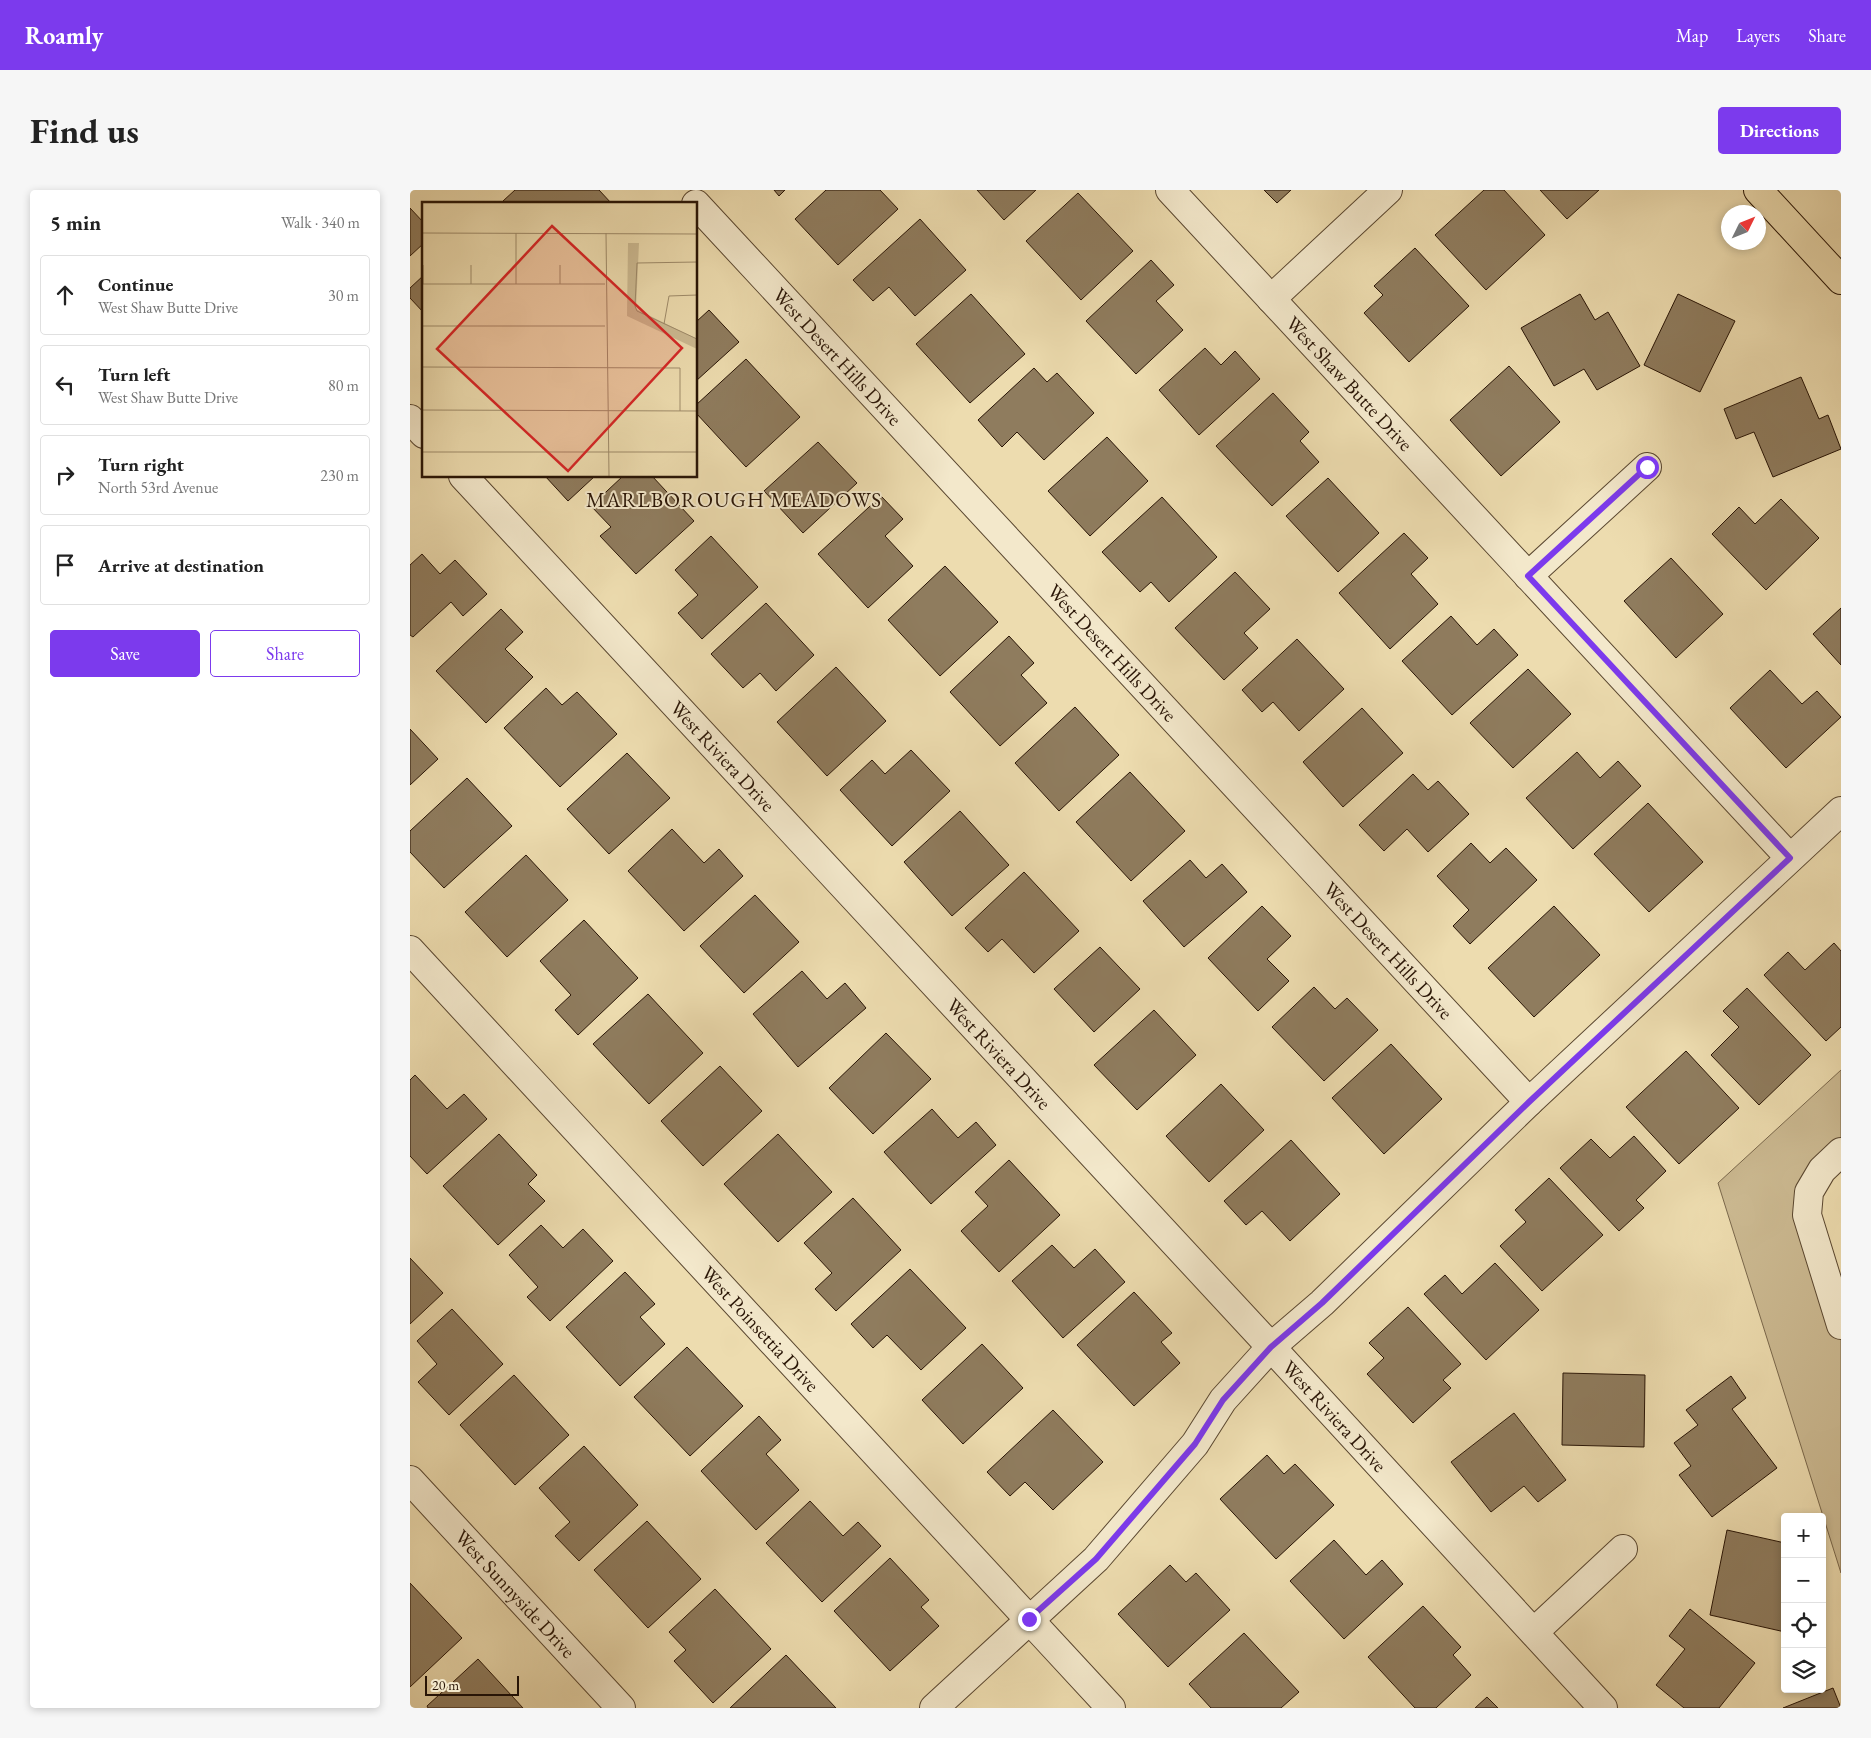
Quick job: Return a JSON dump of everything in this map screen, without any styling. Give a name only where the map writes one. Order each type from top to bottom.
[{"type":"main road","points":[[1758,190],[1841,280]]},
{"type":"street","name":"West Desert Hills Drive","points":[[683,190],[694,202]]},
{"type":"street","name":"West Shaw Butte Drive","points":[[1170,190],[1790,858]]},
{"type":"street","points":[[1271,299],[1388,190]]},
{"type":"street","name":"West Desert Hills Drive","points":[[698,206],[1529,1102]]},
{"type":"street","points":[[410,419],[422,432]]},
{"type":"street","points":[[1528,576],[1647,467]]},
{"type":"street","name":"West Riviera Drive","points":[[465,478],[1603,1708]]},
{"type":"street","points":[[934,1708],[1096,1559],[1195,1444],[1223,1400],[1271,1347],[1322,1303],[1529,1102],[1841,811]]},
{"type":"street","name":"West Poinsettia Drive","points":[[410,950],[1111,1708]]},
{"type":"street","points":[[1841,1152],[1822,1170],[1809,1192],[1806,1215],[1841,1325]]},
{"type":"street","name":"West Sunnyside Drive","points":[[410,1480],[621,1708]]},
{"type":"street","points":[[1534,1632],[1623,1549]]},
{"type":"shaded area","points":[[1841,1070],[1841,1152],[1809,1192],[1841,1326],[1841,1573],[1826,1525],[1826,1513],[1822,1513],[1718,1183]]},
{"type":"building","points":[[515,190],[599,190],[610,202],[504,202]]},
{"type":"building","points":[[774,190],[785,190],[779,196]]},
{"type":"building","points":[[826,190],[880,190],[898,209],[838,265],[795,219]]},
{"type":"building","points":[[977,190],[1036,190],[1004,220]]},
{"type":"building","points":[[1264,190],[1291,190],[1277,203]]},
{"type":"building","points":[[1484,190],[1504,190],[1545,235],[1486,290],[1435,235]]},
{"type":"building","points":[[1540,190],[1599,190],[1567,219]]},
{"type":"building","points":[[1078,193],[1133,251],[1081,300],[1026,241]]},
{"type":"building","points":[[410,208],[422,221],[422,245],[410,256]]},
{"type":"building","points":[[920,219],[966,270],[915,316],[889,287],[873,301],[853,280]]},
{"type":"building","points":[[1415,248],[1469,306],[1409,362],[1364,313],[1383,295],[1374,286]]},
{"type":"building","points":[[1151,260],[1174,285],[1156,301],[1183,330],[1136,374],[1086,321]]},
{"type":"building","points":[[422,277],[422,311],[410,298],[410,288]]},
{"type":"building","points":[[971,294],[1025,354],[970,403],[916,344]]},
{"type":"building","points":[[1580,294],[1595,320],[1608,312],[1640,366],[1597,390],[1584,369],[1554,386],[1521,328]]},
{"type":"building","points":[[1678,294],[1735,321],[1700,392],[1644,365]]},
{"type":"building","points":[[709,310],[739,342],[698,379],[698,320]]},
{"type":"building","points":[[1205,348],[1221,365],[1235,351],[1260,379],[1199,435],[1159,390]]},
{"type":"building","points":[[746,359],[800,417],[746,467],[698,415],[698,403]]},
{"type":"building","points":[[1509,366],[1560,422],[1501,476],[1450,420]]},
{"type":"building","points":[[1034,368],[1047,382],[1057,373],[1094,413],[1044,460],[1017,432],[1002,447],[978,420]]},
{"type":"building","points":[[1801,377],[1819,419],[1828,415],[1841,449],[1773,477],[1754,432],[1736,439],[1724,409]]},
{"type":"building","points":[[1273,393],[1309,432],[1300,441],[1319,462],[1272,506],[1216,446]]},
{"type":"building","points":[[1107,437],[1148,481],[1090,536],[1048,491]]},
{"type":"building","points":[[818,442],[857,483],[803,533],[764,491]]},
{"type":"building","points":[[547,478],[593,478],[568,501]]},
{"type":"building","points":[[621,478],[654,478],[694,521],[636,574],[600,536],[611,527],[591,506]]},
{"type":"building","points":[[1328,478],[1379,533],[1338,572],[1286,516]]},
{"type":"building","points":[[881,496],[903,519],[885,536],[913,566],[868,608],[818,554]]},
{"type":"building","points":[[1162,497],[1217,557],[1169,602],[1151,582],[1140,592],[1102,552]]},
{"type":"building","points":[[1781,499],[1819,538],[1766,590],[1712,534],[1739,507],[1755,524]]},
{"type":"building","points":[[1404,533],[1428,558],[1411,574],[1438,604],[1390,649],[1339,593]]},
{"type":"building","points":[[711,536],[758,587],[702,639],[678,613],[698,595],[675,570]]},
{"type":"building","points":[[422,554],[440,574],[455,560],[487,594],[463,616],[451,602],[413,637],[410,635],[410,565]]},
{"type":"building","points":[[1671,558],[1723,614],[1676,658],[1624,601]]},
{"type":"building","points":[[945,566],[998,622],[940,676],[888,620]]},
{"type":"building","points":[[1235,572],[1270,609],[1244,633],[1258,648],[1224,680],[1175,628]]},
{"type":"building","points":[[766,603],[814,655],[776,691],[760,673],[743,688],[711,654]]},
{"type":"building","points":[[1841,608],[1841,665],[1813,634]]},
{"type":"building","points":[[501,609],[523,632],[505,649],[533,677],[486,723],[436,671]]},
{"type":"building","points":[[1451,616],[1477,645],[1494,629],[1518,655],[1452,715],[1402,661]]},
{"type":"building","points":[[1009,636],[1034,663],[1021,675],[1047,703],[1000,746],[950,692]]},
{"type":"building","points":[[1297,639],[1344,689],[1299,731],[1273,702],[1262,712],[1242,690]]},
{"type":"building","points":[[836,667],[886,721],[827,776],[777,722]]},
{"type":"building","points":[[1528,669],[1571,714],[1513,768],[1470,723]]},
{"type":"building","points":[[1770,670],[1802,704],[1817,691],[1841,717],[1786,768],[1730,708]]},
{"type":"building","points":[[546,688],[562,705],[577,692],[617,734],[560,787],[504,728]]},
{"type":"building","points":[[1075,707],[1119,755],[1059,811],[1015,763]]},
{"type":"building","points":[[1362,708],[1403,753],[1343,807],[1303,762]]},
{"type":"building","points":[[410,729],[438,759],[410,785]]},
{"type":"building","points":[[911,750],[950,791],[892,846],[840,790],[872,760],[885,774]]},
{"type":"building","points":[[1577,752],[1600,778],[1618,761],[1641,786],[1573,849],[1526,798]]},
{"type":"building","points":[[627,753],[670,798],[609,854],[567,809]]},
{"type":"building","points":[[1130,772],[1185,831],[1131,881],[1076,822]]},
{"type":"building","points":[[1413,774],[1428,790],[1438,781],[1469,814],[1428,852],[1407,829],[1384,851],[1359,825]]},
{"type":"building","points":[[467,778],[512,826],[444,888],[410,852],[410,831]]},
{"type":"building","points":[[1648,803],[1703,862],[1649,912],[1594,854]]},
{"type":"building","points":[[960,811],[1009,865],[952,916],[904,862]]},
{"type":"building","points":[[672,829],[704,863],[719,849],[743,876],[684,931],[628,871]]},
{"type":"building","points":[[1471,843],[1490,863],[1506,848],[1537,880],[1470,944],[1453,926],[1469,910],[1437,876]]},
{"type":"building","points":[[526,855],[568,900],[507,957],[465,912]]},
{"type":"building","points":[[1190,860],[1206,878],[1222,864],[1247,892],[1184,947],[1143,901]]},
{"type":"building","points":[[1024,872],[1079,931],[1034,973],[1002,939],[988,952],[965,928]]},
{"type":"building","points":[[755,895],[799,942],[744,993],[700,946]]},
{"type":"building","points":[[1262,906],[1291,936],[1267,959],[1289,981],[1258,1011],[1208,958]]},
{"type":"building","points":[[1554,906],[1600,955],[1534,1017],[1488,968]]},
{"type":"building","points":[[584,920],[638,978],[578,1035],[555,1010],[571,995],[540,961]]},
{"type":"building","points":[[1834,943],[1841,951],[1841,1027],[1826,1041],[1764,975],[1788,952],[1805,970]]},
{"type":"building","points":[[1100,947],[1140,989],[1094,1032],[1054,989]]},
{"type":"building","points":[[802,971],[827,999],[845,983],[866,1008],[798,1067],[753,1014]]},
{"type":"building","points":[[1314,987],[1335,1009],[1347,998],[1378,1030],[1324,1081],[1272,1027]]},
{"type":"building","points":[[1747,988],[1811,1055],[1759,1105],[1711,1055],[1739,1027],[1723,1011]]},
{"type":"building","points":[[648,994],[703,1053],[649,1104],[593,1044]]},
{"type":"building","points":[[1154,1010],[1196,1055],[1137,1110],[1094,1065]]},
{"type":"building","points":[[886,1033],[931,1079],[873,1134],[829,1088]]},
{"type":"building","points":[[1391,1044],[1442,1099],[1384,1154],[1332,1098]]},
{"type":"building","points":[[1686,1051],[1739,1108],[1679,1164],[1626,1107]]},
{"type":"building","points":[[720,1066],[762,1111],[703,1166],[661,1121]]},
{"type":"building","points":[[415,1075],[447,1109],[464,1094],[487,1119],[427,1174],[410,1156],[410,1080]]},
{"type":"building","points":[[1221,1084],[1264,1130],[1209,1182],[1166,1136]]},
{"type":"building","points":[[932,1109],[958,1138],[976,1122],[996,1145],[931,1204],[884,1152]]},
{"type":"building","points":[[499,1134],[537,1175],[528,1184],[545,1201],[498,1245],[443,1186]]},
{"type":"building","points":[[778,1134],[832,1192],[778,1242],[724,1184]]},
{"type":"building","points":[[1634,1136],[1666,1171],[1636,1200],[1644,1208],[1619,1231],[1560,1168],[1591,1139],[1610,1158]]},
{"type":"building","points":[[1291,1140],[1340,1194],[1290,1241],[1262,1211],[1246,1225],[1224,1201]]},
{"type":"building","points":[[1009,1160],[1060,1215],[999,1272],[961,1231],[988,1206],[975,1192]]},
{"type":"building","points":[[1549,1178],[1603,1235],[1542,1291],[1500,1246],[1526,1222],[1515,1210]]},
{"type":"building","points":[[853,1198],[901,1250],[836,1311],[815,1289],[832,1273],[804,1243]]},
{"type":"building","points":[[541,1225],[563,1248],[583,1229],[613,1261],[550,1321],[527,1297],[538,1287],[509,1255]]},
{"type":"building","points":[[1052,1245],[1074,1268],[1095,1249],[1125,1282],[1063,1338],[1012,1281]]},
{"type":"building","points":[[410,1258],[443,1293],[410,1324]]},
{"type":"building","points":[[1495,1263],[1539,1310],[1486,1360],[1424,1294],[1445,1275],[1462,1294]]},
{"type":"building","points":[[910,1269],[966,1328],[921,1370],[887,1335],[873,1348],[851,1324]]},
{"type":"building","points":[[625,1272],[655,1304],[640,1317],[665,1344],[620,1386],[566,1327]]},
{"type":"building","points":[[1134,1292],[1172,1333],[1161,1342],[1180,1363],[1134,1406],[1077,1345]]},
{"type":"building","points":[[1408,1307],[1461,1364],[1443,1380],[1451,1388],[1413,1423],[1367,1374],[1384,1358],[1369,1343]]},
{"type":"building","points":[[452,1309],[503,1364],[449,1415],[418,1382],[437,1364],[417,1341]]},
{"type":"building","points":[[982,1344],[1023,1388],[963,1444],[922,1400]]},
{"type":"building","points":[[687,1347],[743,1406],[690,1456],[634,1397]]},
{"type":"building","points":[[1563,1373],[1645,1375],[1644,1447],[1562,1445]]},
{"type":"building","points":[[514,1375],[569,1435],[515,1485],[460,1425]]},
{"type":"building","points":[[1731,1376],[1746,1398],[1732,1409],[1777,1468],[1712,1517],[1679,1475],[1691,1466],[1674,1443],[1698,1425],[1686,1410]]},
{"type":"building","points":[[1053,1410],[1103,1462],[1053,1510],[1025,1482],[1010,1496],[987,1472]]},
{"type":"building","points":[[1514,1413],[1566,1480],[1538,1502],[1524,1486],[1491,1512],[1451,1462]]},
{"type":"building","points":[[759,1416],[781,1440],[766,1454],[799,1490],[756,1530],[701,1471]]},
{"type":"building","points":[[584,1446],[638,1505],[579,1561],[555,1536],[570,1522],[539,1488]]},
{"type":"building","points":[[1267,1455],[1284,1474],[1295,1464],[1334,1505],[1276,1559],[1220,1499]]},
{"type":"building","points":[[810,1501],[843,1536],[858,1522],[881,1546],[822,1602],[766,1543]]},
{"type":"building","points":[[647,1521],[701,1579],[648,1628],[594,1570]]},
{"type":"building","points":[[1727,1530],[1781,1542],[1781,1631],[1710,1615]]},
{"type":"building","points":[[1334,1540],[1366,1575],[1382,1560],[1403,1584],[1344,1639],[1290,1581]]},
{"type":"building","points":[[890,1558],[929,1600],[921,1607],[939,1626],[890,1671],[834,1611]]},
{"type":"building","points":[[1170,1565],[1186,1582],[1196,1573],[1230,1610],[1168,1667],[1118,1614]]},
{"type":"building","points":[[410,1583],[462,1638],[410,1687]]},
{"type":"building","points":[[715,1589],[771,1649],[713,1703],[674,1661],[686,1650],[669,1632]]},
{"type":"building","points":[[1423,1606],[1461,1647],[1453,1655],[1471,1675],[1436,1708],[1415,1708],[1368,1657]]},
{"type":"building","points":[[1690,1609],[1755,1663],[1719,1708],[1684,1708],[1656,1685],[1685,1649],[1669,1636]]},
{"type":"building","points":[[1244,1633],[1299,1692],[1281,1708],[1211,1708],[1189,1684]]},
{"type":"building","points":[[786,1655],[836,1708],[730,1708]]},
{"type":"building","points":[[478,1659],[523,1708],[428,1708],[427,1706]]},
{"type":"building","points":[[1833,1688],[1841,1708],[1783,1708],[1820,1693],[1826,1693],[1826,1691]]},
{"type":"building","points":[[1487,1697],[1498,1708],[1475,1708]]},
{"type":"district","name":"MARLBOROUGH MEADOWS","points":[[734,500]]},
{"type":"route","points":[[1029,1619],[1096,1559],[1195,1444],[1223,1400],[1271,1347],[1322,1303],[1529,1102],[1790,858],[1528,576],[1647,467]]}]
